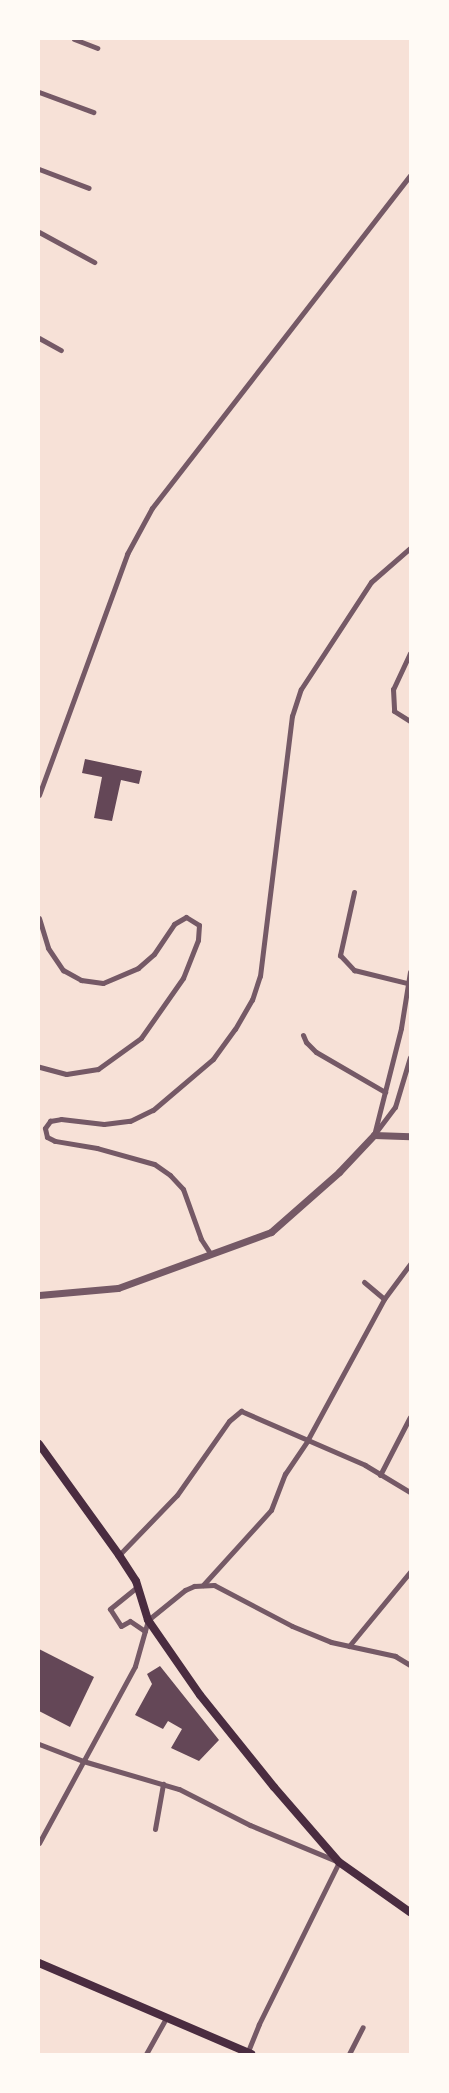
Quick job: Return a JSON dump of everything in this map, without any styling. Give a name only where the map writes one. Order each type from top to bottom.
[{"type":"main road","points":[[39,1447],[119,1556],[137,1587],[148,1620],[218,1718],[274,1787],[339,1862],[410,1912]]},
{"type":"main road","points":[[39,1963],[249,2054]]},
{"type":"street","points":[[74,39],[97,48]]},
{"type":"street","points":[[39,92],[93,112]]},
{"type":"street","points":[[39,169],[89,188]]},
{"type":"street","points":[[39,795],[127,554],[152,508],[410,175]]},
{"type":"street","points":[[39,232],[94,262]]},
{"type":"street","points":[[39,338],[61,350]]},
{"type":"street","points":[[210,1253],[201,1239],[183,1190],[170,1175],[154,1164],[97,1148],[55,1141],[47,1137],[46,1128],[50,1121],[61,1118],[104,1124],[130,1121],[153,1110],[214,1059],[235,1029],[252,1000],[260,976],[292,716],[301,689],[370,582],[410,548]]},
{"type":"street","points":[[410,653],[393,689],[394,711],[410,721]]},
{"type":"street","points":[[354,892],[340,955],[354,970],[408,983]]},
{"type":"street","points":[[39,918],[48,948],[63,970],[81,980],[103,983],[138,968],[154,954],[174,924],[186,917],[198,925],[198,940],[183,978],[141,1038],[98,1069],[66,1074],[39,1067]]},
{"type":"street","points":[[374,1135],[401,1028],[410,972]]},
{"type":"street","points":[[303,1035],[306,1042],[316,1052],[385,1092]]},
{"type":"street","points":[[39,1295],[118,1288],[271,1232],[339,1172],[374,1135],[395,1107],[410,1057]]},
{"type":"street","points":[[374,1135],[410,1136]]},
{"type":"street","points":[[204,1585],[271,1510],[285,1474],[308,1442],[384,1299],[410,1264]]},
{"type":"street","points":[[364,1282],[384,1299]]},
{"type":"street","points":[[119,1556],[177,1495],[229,1421],[241,1412],[365,1466],[410,1492]]},
{"type":"street","points":[[380,1475],[410,1417]]},
{"type":"street","points":[[349,1646],[410,1572]]},
{"type":"street","points":[[39,1842],[136,1666],[148,1620],[185,1590],[194,1586],[214,1585],[292,1626],[331,1642],[395,1656],[410,1665]]},
{"type":"street","points":[[137,1587],[110,1609],[121,1626],[130,1621],[145,1631]]},
{"type":"street","points":[[39,1744],[82,1761],[179,1789],[250,1826],[339,1862],[259,2024],[249,2054]]},
{"type":"street","points":[[155,1829],[163,1784]]},
{"type":"street","points":[[146,2054],[166,2018]]},
{"type":"street","points":[[349,2054],[363,2027]]},
{"type":"building","points":[[85,759],[142,771],[139,784],[121,780],[112,821],[94,818],[102,777],[82,773]]},
{"type":"building","points":[[39,1649],[94,1677],[70,1727],[39,1711]]},
{"type":"building","points":[[160,1666],[219,1740],[199,1761],[171,1748],[182,1729],[168,1721],[163,1729],[135,1715],[152,1684],[147,1674]]}]
